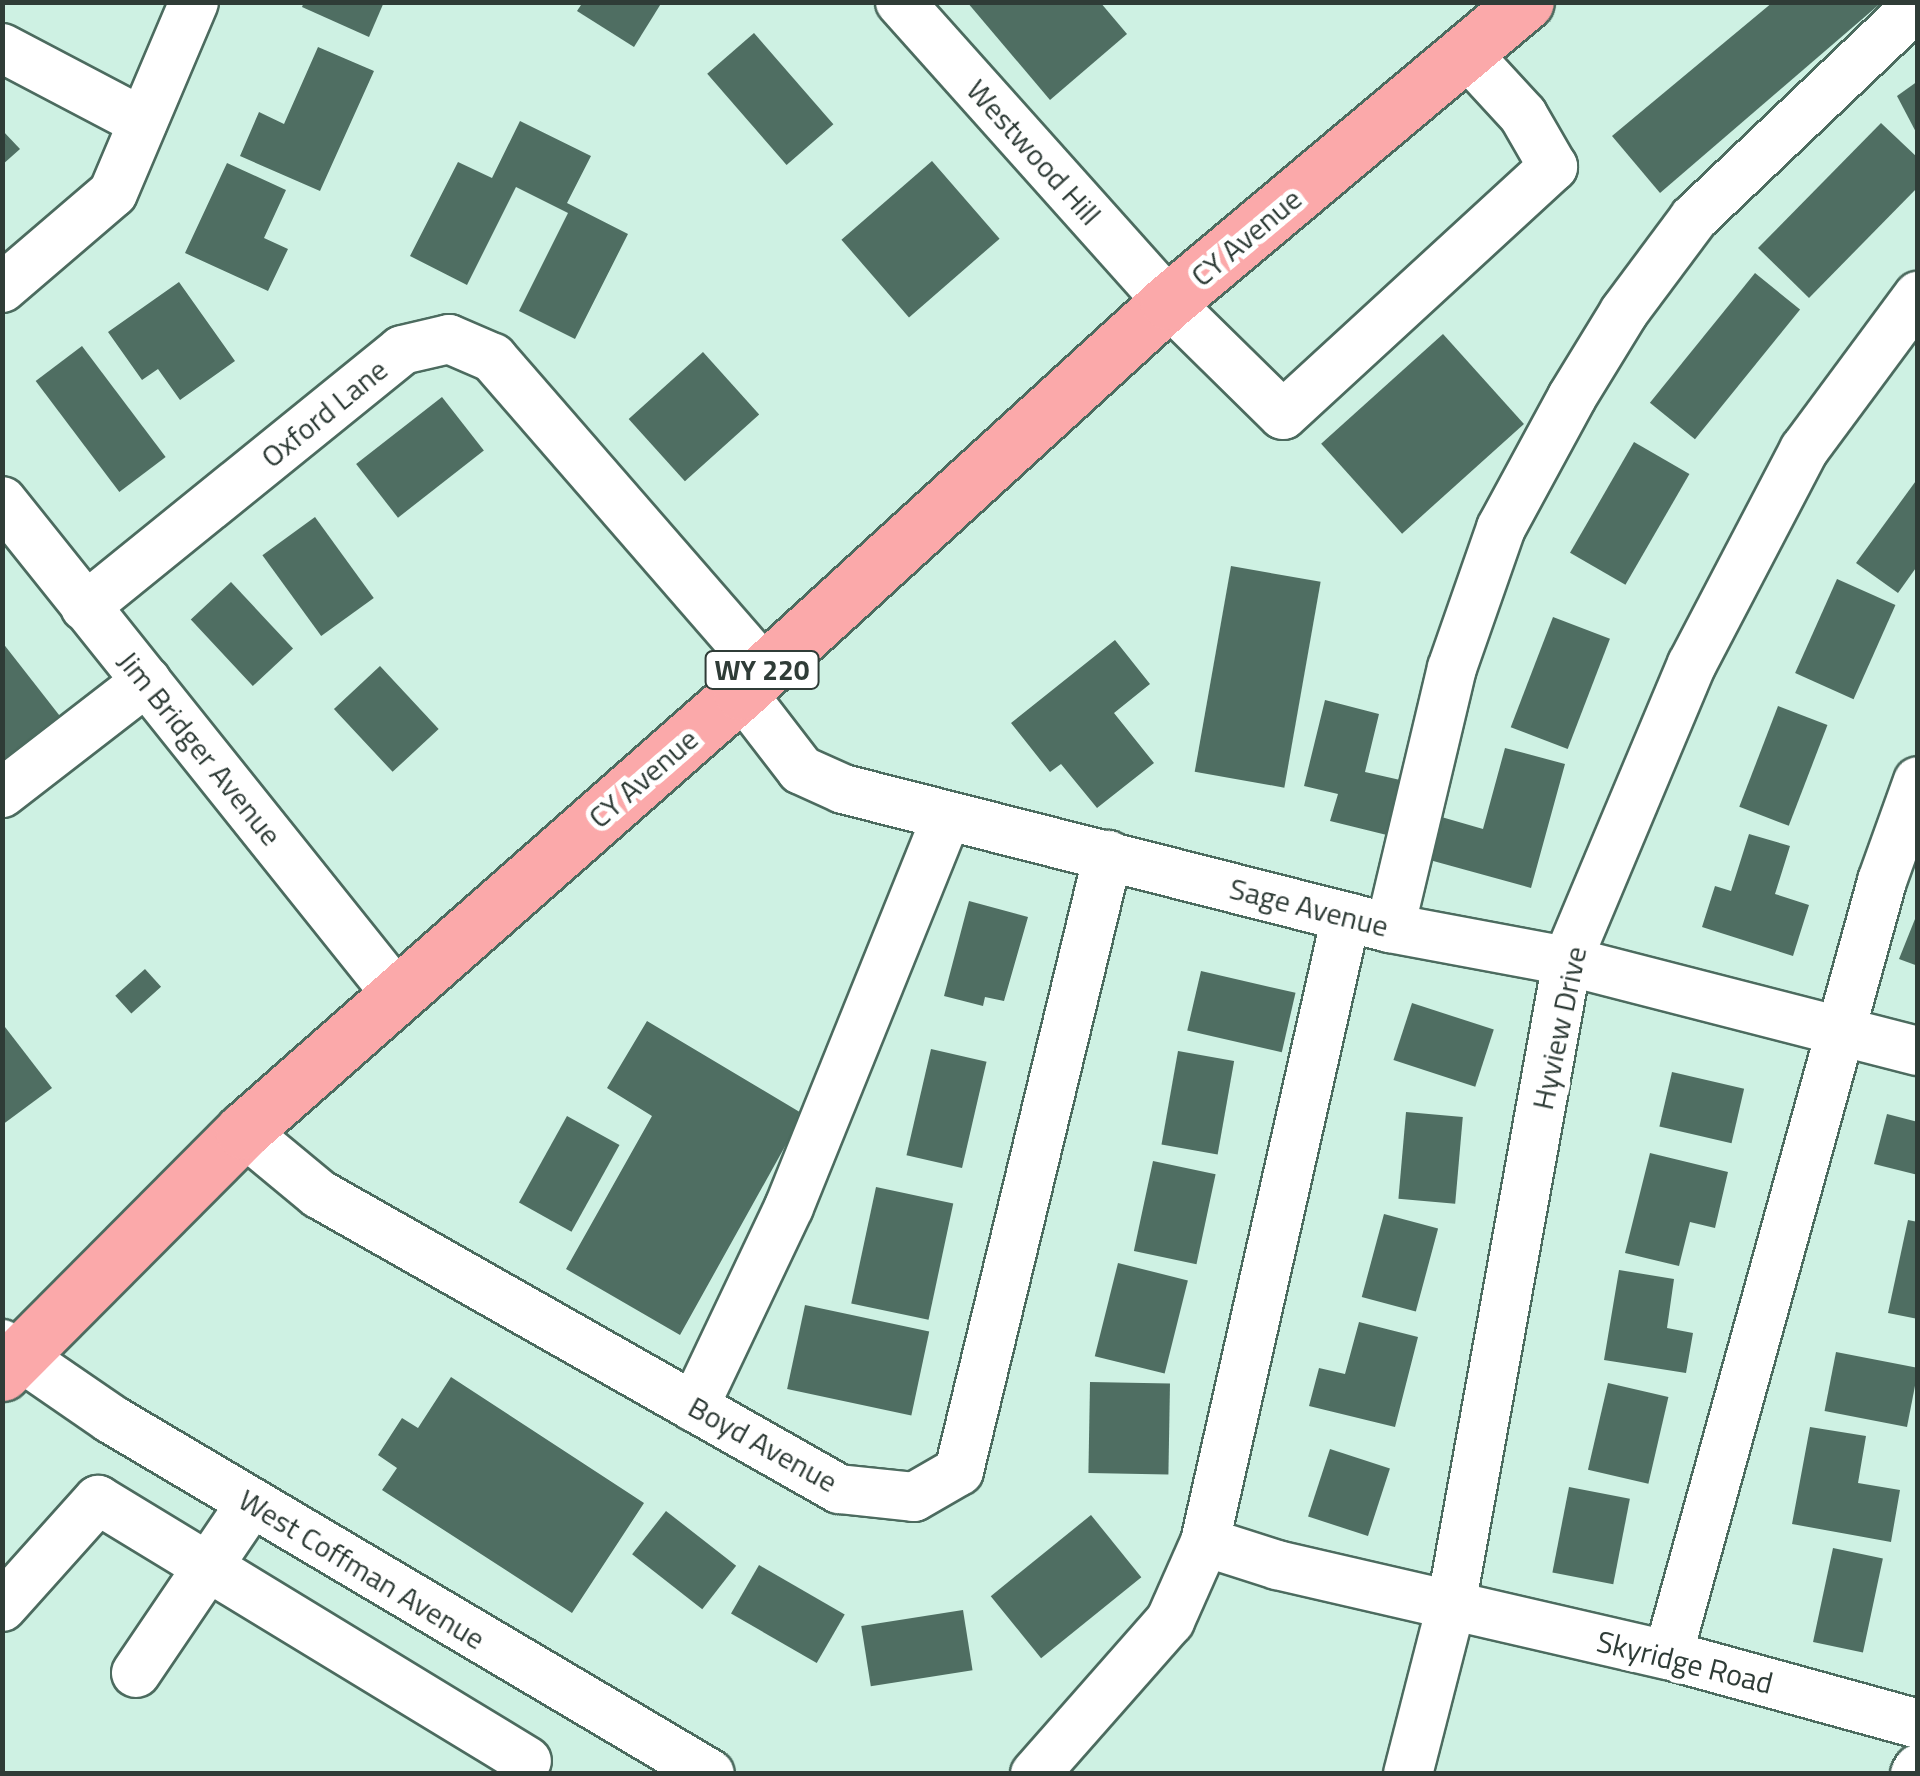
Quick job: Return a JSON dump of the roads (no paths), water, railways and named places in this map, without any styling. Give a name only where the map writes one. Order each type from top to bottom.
[{"type":"main road","name":"CY Avenue","points":[[7,1358],[244,1131],[752,680],[1168,302],[1526,2]]},
{"type":"street","points":[[2,288],[112,193],[194,2]]},
{"type":"street","name":"Westwood Hill","points":[[900,2],[1168,302],[1282,415],[1553,167],[1523,115],[1467,54]]},
{"type":"street","points":[[1036,1774],[1170,1621],[1205,1542],[1368,922],[1501,528],[1572,396],[1624,312],[1694,218],[1918,6]]},
{"type":"street","points":[[2,48],[143,122]]},
{"type":"street","name":"Hyview Drive","points":[[1408,1774],[1450,1606],[1567,961],[1692,664],[1787,482],[1918,296]]},
{"type":"street","name":"Oxford Lane","points":[[85,607],[402,350],[449,339],[493,358],[752,680]]},
{"type":"street","name":"Jim Bridger Avenue","points":[[2,501],[397,995]]},
{"type":"street","name":"Sage Avenue","points":[[752,680],[801,770],[946,819],[1368,922],[1567,961],[1918,1051]]},
{"type":"street","points":[[2,793],[147,682]]},
{"type":"street","points":[[1668,1655],[1840,1031],[1918,780]]},
{"type":"street","points":[[694,1407],[789,1207],[946,819]]},
{"type":"street","name":"Boyd Avenue","points":[[244,1131],[319,1194],[839,1489],[914,1497],[959,1471],[1108,856]]},
{"type":"street","name":"West Coffman Avenue","points":[[7,1358],[710,1774]]},
{"type":"street","points":[[2,1607],[98,1500],[208,1564],[525,1769]]},
{"type":"street","points":[[136,1673],[251,1503]]},
{"type":"street","name":"Skyridge Road","points":[[1205,1542],[1450,1606],[1668,1655],[1918,1724]]}]
